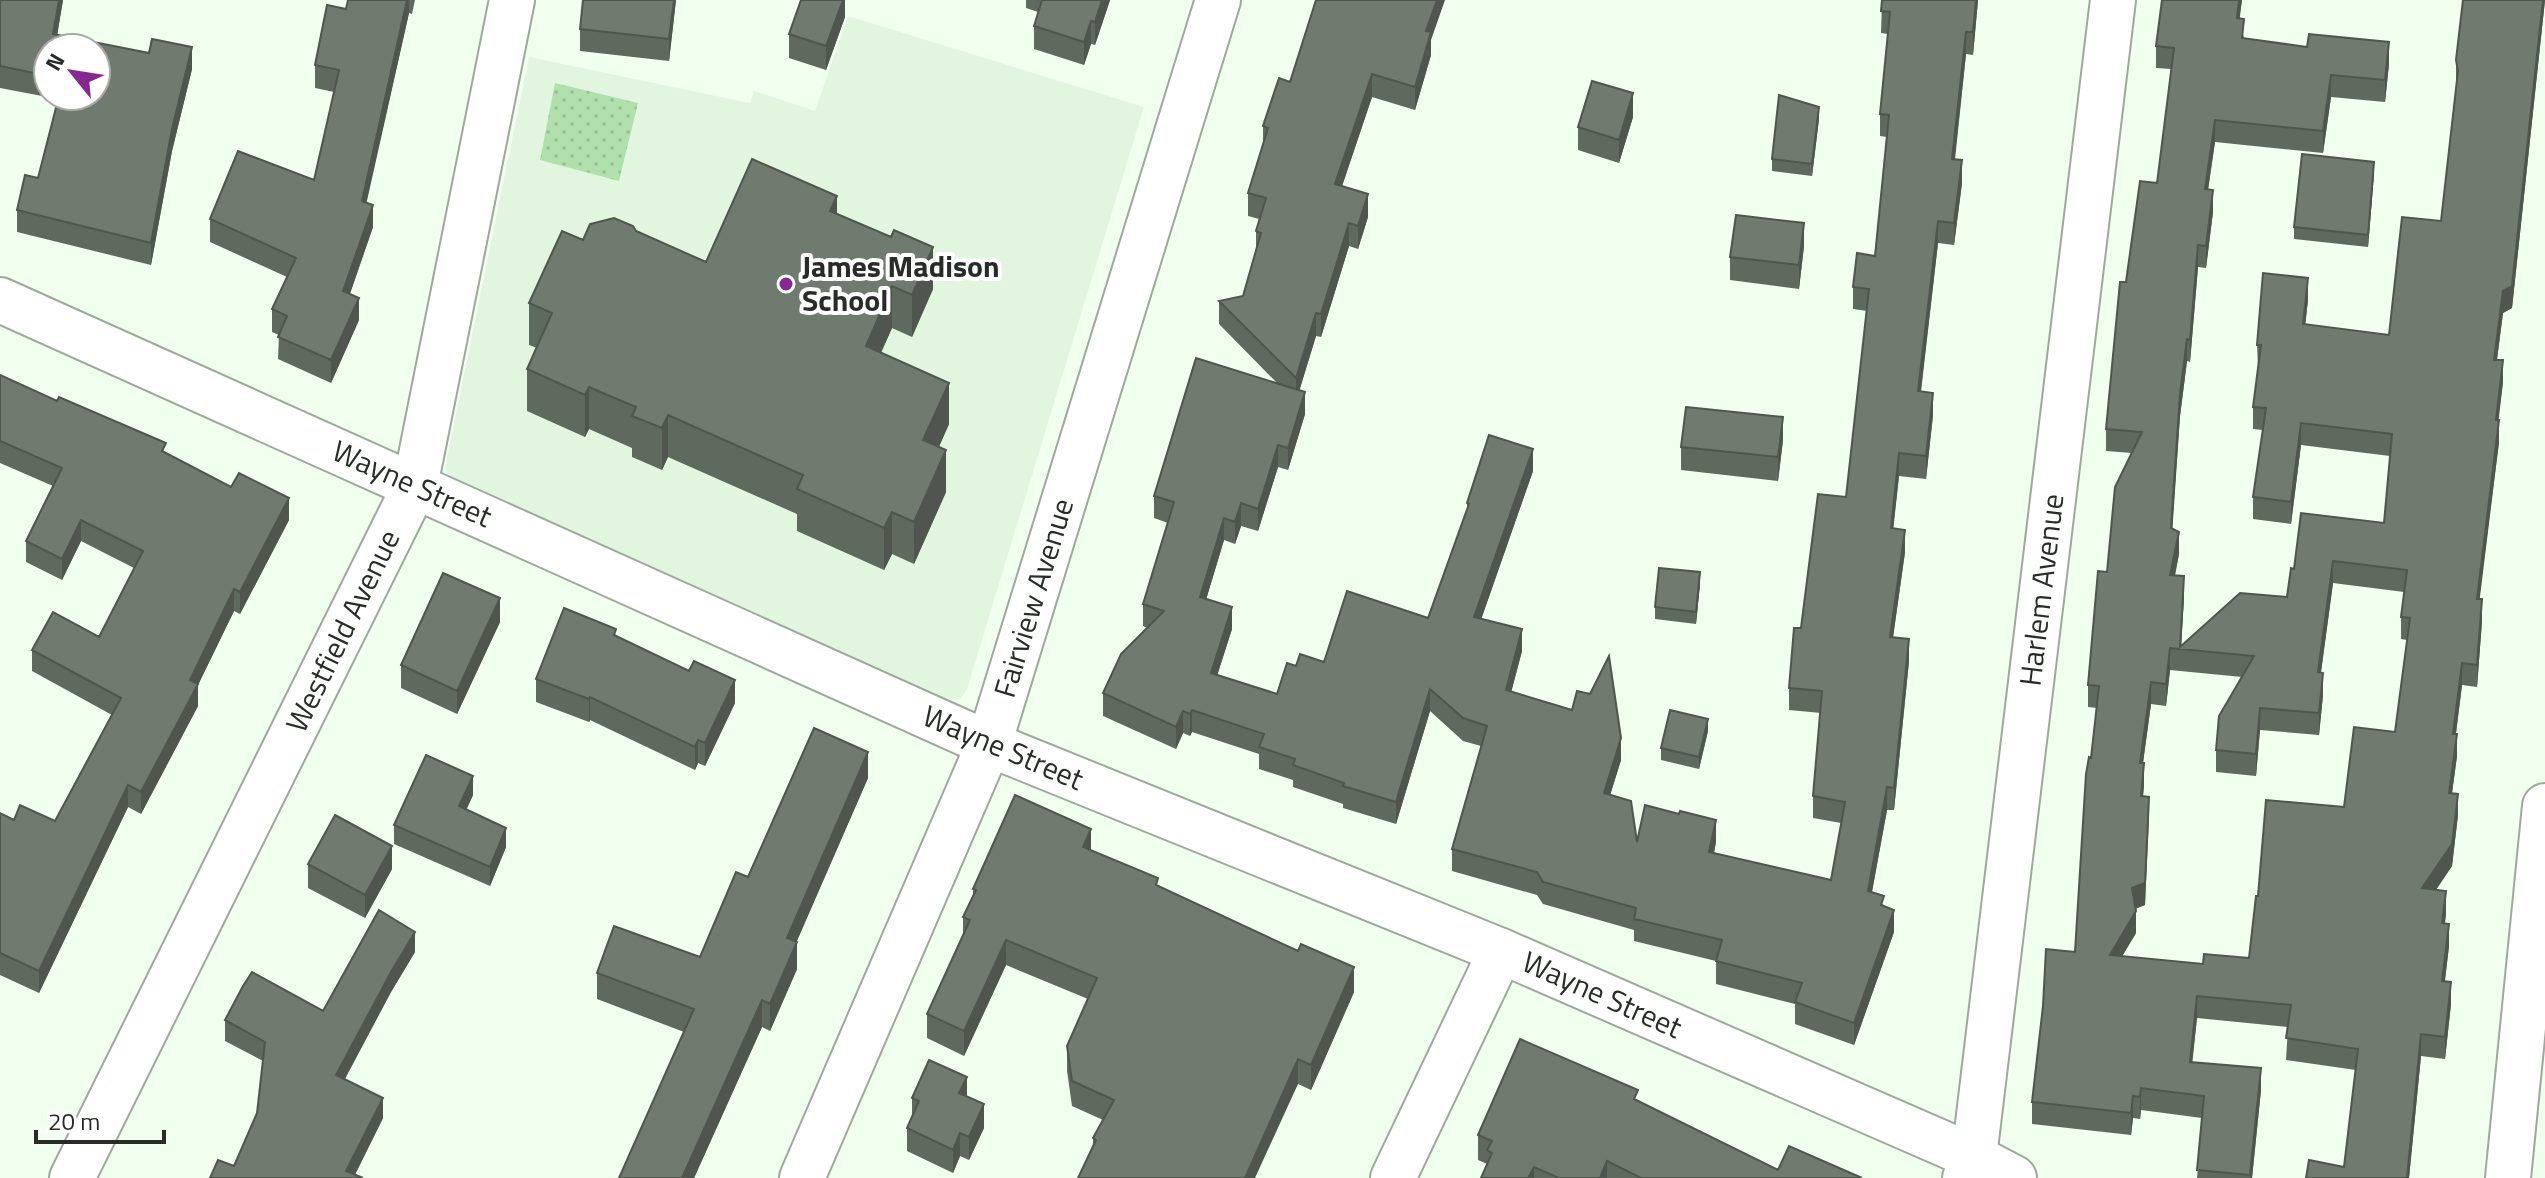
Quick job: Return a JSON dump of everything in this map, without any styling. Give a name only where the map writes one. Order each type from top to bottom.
[{"type":"street","name":"Westfield Avenue","points":[[72,1178],[415,486],[512,0]]},
{"type":"street","name":"Fairview Avenue","points":[[802,1178],[989,744],[1218,0]]},
{"type":"street","name":"Harlem Avenue","points":[[1969,1168],[2113,0]]},
{"type":"street","name":"Wayne Street","points":[[0,300],[989,744],[1501,951],[1969,1168],[2014,1178]]},
{"type":"street","points":[[2508,1178],[2545,806]]},
{"type":"street","points":[[1393,1178],[1501,951]]},
{"type":"shaded area","name":"James Madison School","points":[[848,16],[1144,107],[967,689],[956,700],[458,481],[447,473],[445,467],[529,57],[750,103],[754,91],[815,111]]},
{"type":"green space","points":[[555,83],[638,103],[619,181],[540,160]]},
{"type":"building","points":[[0,0],[59,0],[53,32],[32,32],[32,73],[0,66]]},
{"type":"building","points":[[348,0],[407,0],[362,201],[373,205],[343,291],[359,298],[331,360],[278,337],[287,316],[272,309],[296,258],[210,219],[238,151],[314,180],[339,70],[315,65],[327,5],[346,9]]},
{"type":"building","points":[[583,0],[674,0],[669,39],[580,29]]},
{"type":"building","points":[[801,0],[843,0],[826,46],[789,34]]},
{"type":"building","points":[[1042,0],[1102,0],[1084,42],[1034,26]]},
{"type":"building","points":[[1316,0],[1437,0],[1426,31],[1431,32],[1415,87],[1372,74],[1335,184],[1368,194],[1358,226],[1349,223],[1321,314],[1316,313],[1296,378],[1219,301],[1243,296],[1261,233],[1256,231],[1266,198],[1248,193],[1268,128],[1263,126],[1279,78],[1290,82]]},
{"type":"building","points":[[1882,0],[1976,0],[1973,32],[1966,32],[1952,159],[1962,160],[1954,223],[1938,221],[1918,391],[1933,393],[1926,456],[1899,453],[1891,528],[1905,530],[1890,637],[1909,639],[1894,788],[1887,787],[1868,891],[1884,896],[1881,905],[1894,910],[1854,1023],[1795,1002],[1802,983],[1716,961],[1722,940],[1634,919],[1636,908],[1543,882],[1537,872],[1452,849],[1487,726],[1463,718],[1430,689],[1396,802],[1343,786],[1344,783],[1293,765],[1295,759],[1259,747],[1264,734],[1192,710],[1190,714],[1183,711],[1176,727],[1103,693],[1121,654],[1164,611],[1143,604],[1174,502],[1154,496],[1196,358],[1305,392],[1288,448],[1278,445],[1258,509],[1241,503],[1235,522],[1224,518],[1200,597],[1232,607],[1211,673],[1277,694],[1287,663],[1296,666],[1300,654],[1324,662],[1347,591],[1428,618],[1469,504],[1489,435],[1533,449],[1474,617],[1522,629],[1506,690],[1572,710],[1577,691],[1590,694],[1609,656],[1621,738],[1604,793],[1631,801],[1637,842],[1645,805],[1679,814],[1680,811],[1716,820],[1709,852],[1831,880],[1845,802],[1813,796],[1822,691],[1789,688],[1794,628],[1801,628],[1818,494],[1846,497],[1869,289],[1853,287],[1857,253],[1875,256],[1889,115],[1880,114],[1890,12],[1881,11]]},
{"type":"building","points":[[2162,0],[2239,0],[2237,18],[2244,19],[2242,38],[2307,47],[2309,34],[2389,42],[2385,80],[2331,75],[2323,131],[2215,120],[2205,189],[2213,190],[2206,246],[2198,245],[2190,340],[2187,339],[2180,394],[2171,528],[2179,532],[2170,575],[2184,576],[2180,647],[2240,593],[2287,597],[2301,513],[2384,523],[2392,434],[2301,423],[2291,502],[2253,497],[2266,408],[2253,407],[2261,345],[2257,345],[2263,273],[2308,278],[2303,324],[2389,335],[2402,217],[2441,221],[2463,0],[2543,0],[2512,286],[2503,291],[2494,360],[2503,360],[2496,420],[2499,420],[2477,599],[2482,599],[2477,665],[2462,663],[2449,793],[2458,794],[2452,844],[2422,888],[2446,891],[2442,923],[2449,924],[2442,981],[2451,982],[2445,1037],[2421,1034],[2407,1178],[2306,1178],[2309,1160],[2344,1167],[2358,1049],[2286,1038],[2291,1005],[2197,996],[2190,1062],[2261,1068],[2250,1175],[2197,1170],[2204,1096],[2141,1088],[2140,1097],[2133,1096],[2131,1113],[2032,1102],[2046,949],[2075,952],[2086,774],[2091,758],[2099,686],[2088,685],[2098,571],[2107,572],[2115,487],[2142,432],[2106,429],[2120,282],[2126,282],[2140,181],[2157,183],[2174,48],[2156,46]],"holes":[[[2333,561],[2407,570],[2401,617],[2410,618],[2395,732],[2354,727],[2344,807],[2266,800],[2249,958],[2204,954],[2203,964],[2110,955],[2136,911],[2132,888],[2145,883],[2149,797],[2141,796],[2144,763],[2140,763],[2151,682],[2166,684],[2170,648],[2254,656],[2219,716],[2216,750],[2256,754],[2260,708],[2319,713],[2323,673],[2318,672]]]},
{"type":"building","points":[[152,39],[192,47],[172,129],[151,243],[17,210],[25,175],[38,178],[55,112],[112,112],[112,46],[149,53]]},
{"type":"building","points":[[1592,81],[1633,93],[1619,140],[1578,127]]},
{"type":"building","points":[[1779,95],[1819,107],[1812,164],[1772,159]]},
{"type":"building","points":[[2302,154],[2374,162],[2368,235],[2294,227]]},
{"type":"building","points":[[752,159],[837,196],[830,211],[891,237],[894,230],[933,247],[912,295],[892,286],[866,346],[949,383],[923,440],[946,450],[914,522],[892,512],[884,528],[797,489],[803,475],[668,415],[662,428],[632,416],[636,407],[589,387],[585,395],[527,369],[552,313],[529,303],[562,231],[583,240],[590,224],[614,218],[706,262]]},
{"type":"building","points":[[1736,215],[1804,223],[1799,265],[1730,257]]},
{"type":"building","points":[[0,375],[57,401],[59,397],[166,443],[162,451],[231,487],[239,473],[289,498],[240,592],[234,589],[190,680],[198,684],[141,792],[128,785],[39,971],[0,953],[0,813],[14,820],[20,805],[55,821],[121,698],[32,650],[53,612],[99,637],[143,551],[81,520],[62,559],[26,541],[62,468],[0,441]]},
{"type":"building","points":[[1686,407],[1783,417],[1778,457],[1681,447]]},
{"type":"building","points":[[1659,568],[1700,572],[1696,612],[1655,607]]},
{"type":"building","points":[[443,573],[500,598],[457,691],[401,665]]},
{"type":"building","points":[[564,608],[616,629],[614,635],[689,671],[694,661],[735,680],[705,743],[698,740],[695,747],[590,697],[536,679]]},
{"type":"building","points":[[1670,710],[1708,719],[1699,757],[1661,748]]},
{"type":"building","points":[[814,728],[868,752],[787,938],[797,942],[770,1004],[762,1000],[682,1178],[619,1178],[694,1009],[597,973],[614,926],[700,957],[736,872],[748,877]]},
{"type":"building","points":[[426,755],[473,776],[459,806],[506,828],[490,867],[394,825]]},
{"type":"building","points":[[1015,795],[1091,829],[1083,847],[1158,878],[1156,885],[1298,951],[1301,944],[1354,967],[1311,1065],[1298,1059],[1245,1178],[1078,1178],[1096,1140],[1093,1138],[1114,1100],[1072,1081],[1067,1046],[1097,978],[1006,940],[964,1031],[927,1014],[970,920],[963,917],[976,890],[973,889]]},
{"type":"building","points":[[335,815],[392,846],[365,895],[308,864]]},
{"type":"building","points":[[379,910],[415,932],[336,1075],[383,1098],[346,1171],[363,1178],[210,1178],[218,1160],[234,1166],[257,1113],[265,1042],[225,1020],[243,986],[252,972],[323,1011]]},
{"type":"building","points":[[1520,1039],[1638,1090],[1634,1099],[1778,1170],[1789,1146],[1862,1178],[1641,1178],[1607,1161],[1600,1178],[1559,1178],[1534,1167],[1528,1178],[1481,1178],[1492,1153],[1487,1150],[1492,1141],[1478,1135]]},
{"type":"building","points":[[929,1060],[967,1077],[959,1093],[984,1104],[969,1137],[960,1133],[953,1150],[907,1128],[919,1101],[912,1098]]},
{"type":"place","name":"James Madison School","points":[[786,284]]}]
